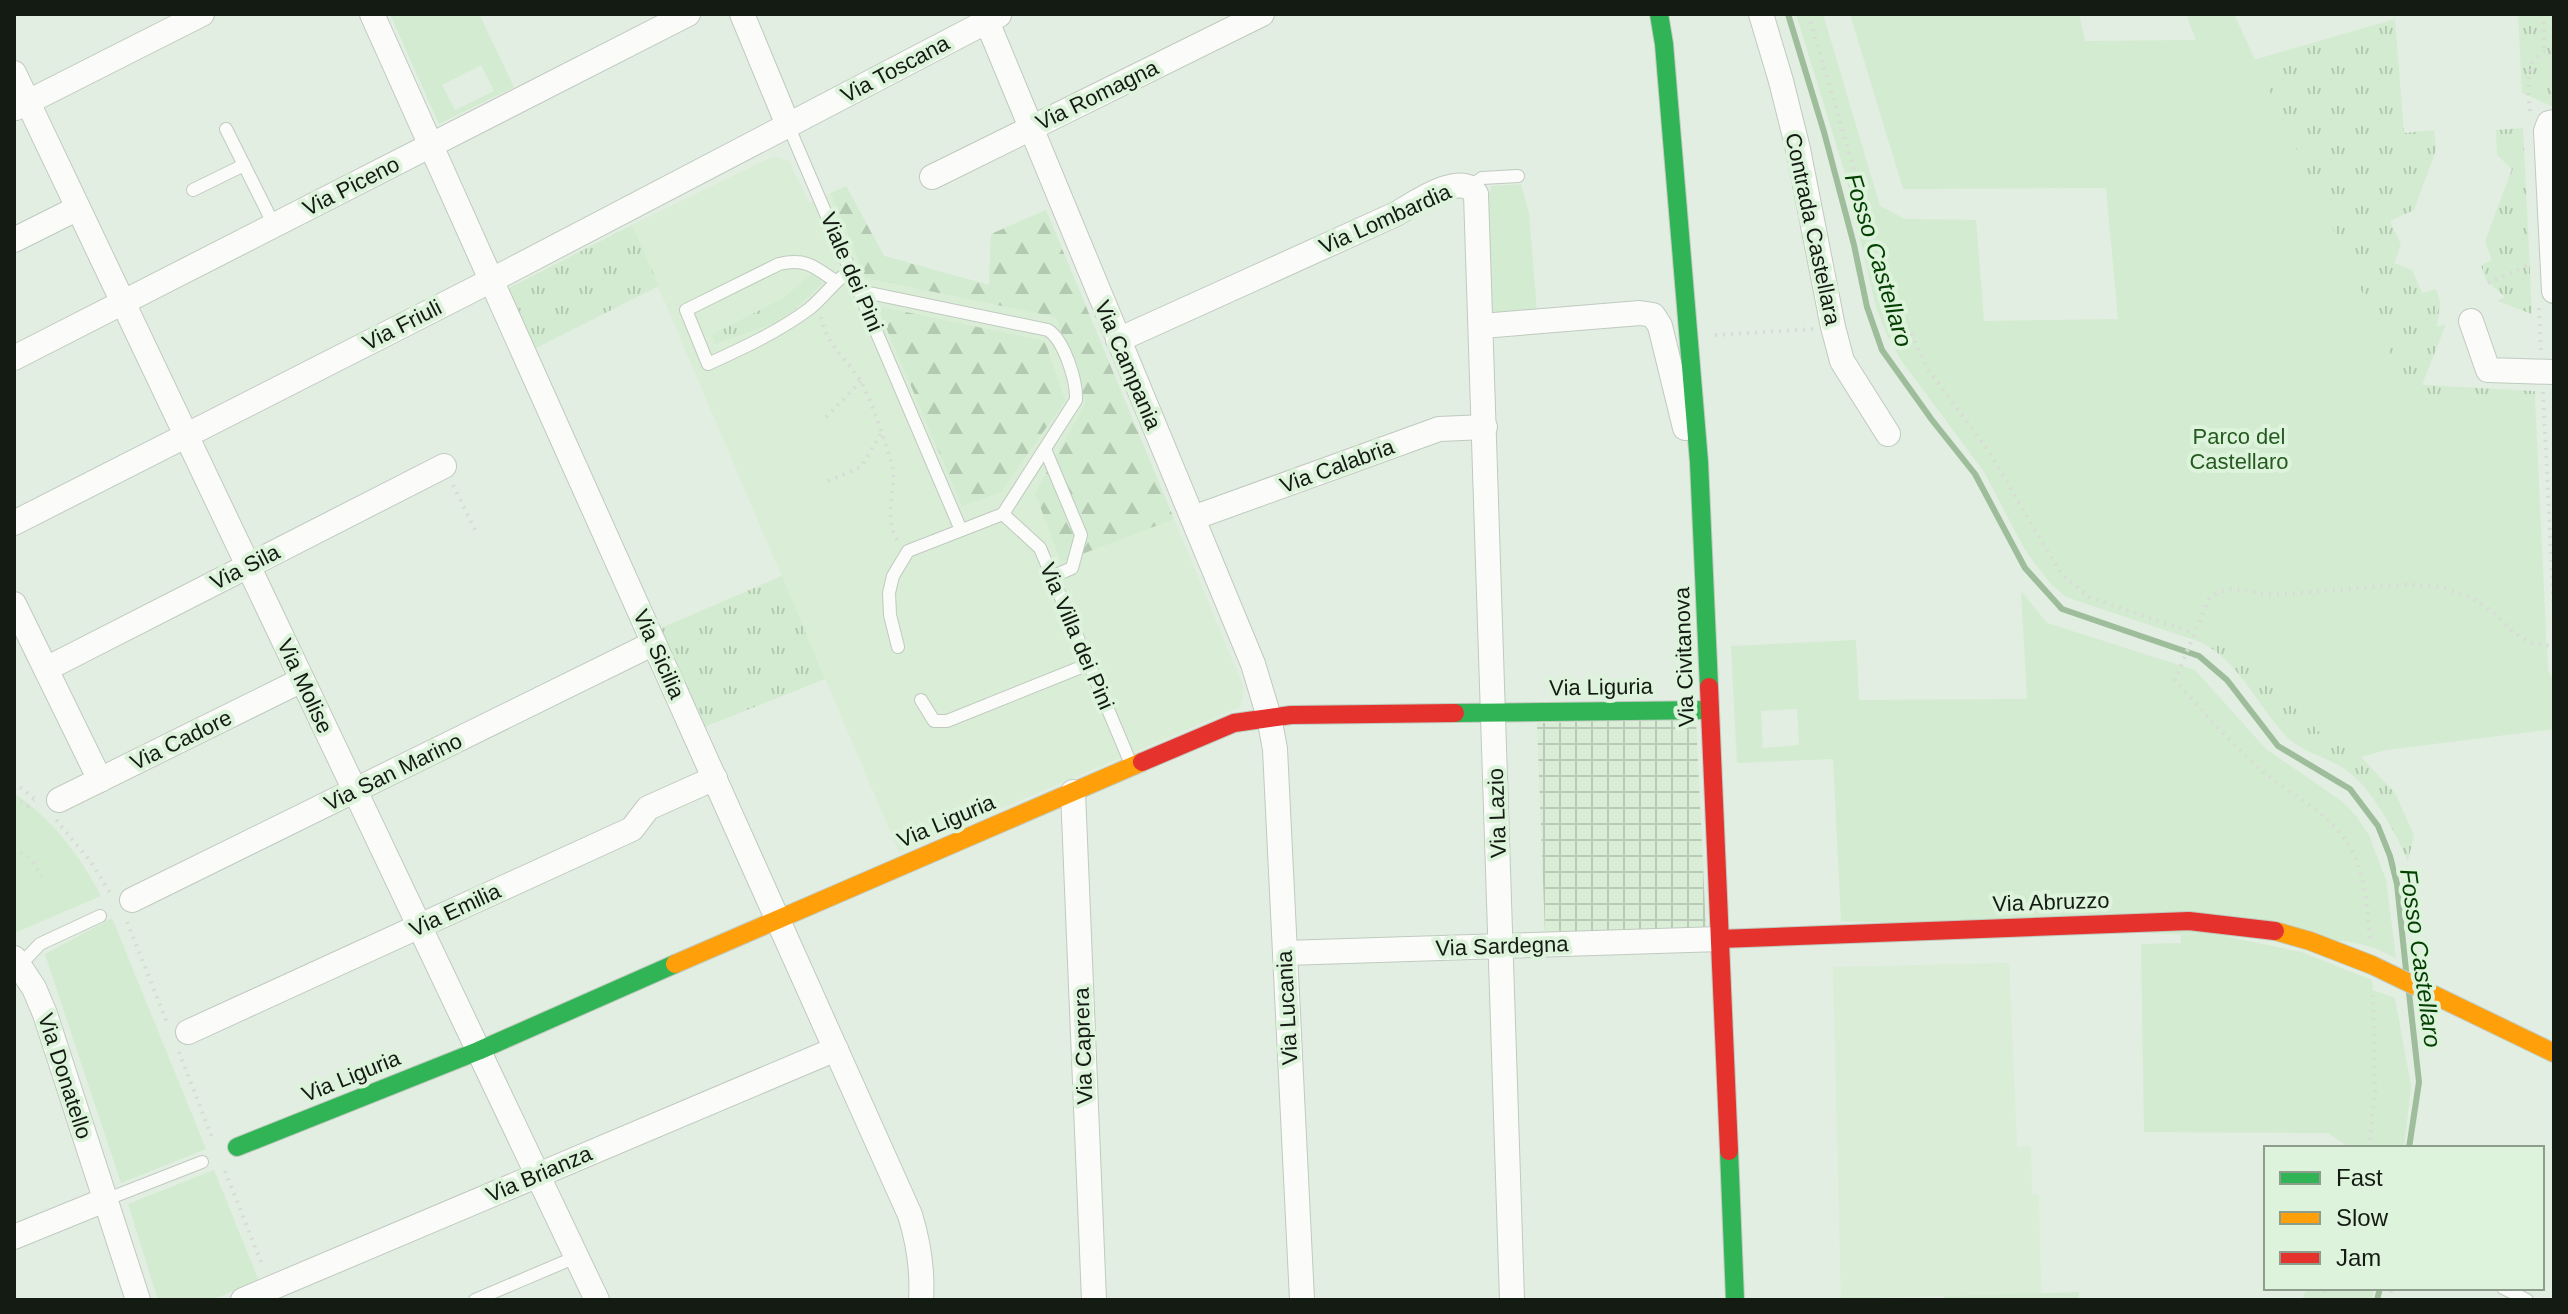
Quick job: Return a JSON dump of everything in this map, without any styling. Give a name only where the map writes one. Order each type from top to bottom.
[{"type":"street","points":[[21,105],[202,14]]},
{"type":"street","name":"Via Sicilia","points":[[372,14],[910,1215],[922,1263],[921,1300]]},
{"type":"street","name":"Via Piceno","points":[[14,358],[688,14]]},
{"type":"street","name":"Viale dei Pini","points":[[742,14],[788,125]]},
{"type":"street","name":"Via Romagna","points":[[932,177],[1262,14]]},
{"type":"street","points":[[1659,14],[1664,44],[1688,439],[1699,462]]},
{"type":"street","name":"Contrada Castellara","points":[[1761,14],[1798,149],[1842,361],[1888,434]]},
{"type":"street","name":"Via Toscana","points":[[788,125],[991,16]]},
{"type":"street","name":"Via Campania","points":[[991,16],[1030,128],[1253,664],[1269,717]]},
{"type":"street","name":"Via Molise","points":[[14,73],[21,105],[78,208],[597,1300]]},
{"type":"street","points":[[2544,120],[2554,291]]},
{"type":"street","name":"Via Friuli","points":[[14,523],[492,280],[788,125]]},
{"type":"street","name":"Via Lombardia","points":[[1118,340],[1457,185],[1473,189],[1477,200],[1482,326]]},
{"type":"street","points":[[14,240],[78,208]]},
{"type":"street","points":[[1482,326],[1648,313],[1660,326],[1685,391]]},
{"type":"street","points":[[2471,321],[2488,370],[2554,372]]},
{"type":"street","name":"Via Lazio","points":[[1482,326],[1512,1300]]},
{"type":"street","name":"Via Calabria","points":[[1193,518],[1439,429],[1485,427]]},
{"type":"street","name":"Via Civitanova","points":[[1699,462],[1735,1300]]},
{"type":"street","name":"Via Sila","points":[[46,669],[444,466]]},
{"type":"street","points":[[14,604],[100,780]]},
{"type":"street","name":"Via San Marino","points":[[126,911],[355,791],[654,643]]},
{"type":"street","name":"Via Cadore","points":[[53,808],[100,780],[302,680]]},
{"type":"street","name":"Via Liguria","points":[[237,1147],[478,1051],[1234,723],[1269,717],[1710,710]]},
{"type":"street","name":"Via Lucania","points":[[1269,717],[1275,749],[1302,1300]]},
{"type":"street","name":"Via Emilia","points":[[180,1041],[419,926],[632,829],[648,808],[715,778]]},
{"type":"street","name":"Via Caprera","points":[[1073,792],[1094,1300]]},
{"type":"street","name":"Via Abruzzo","points":[[1720,939],[2218,922],[2280,932],[2377,968],[2554,1053]]},
{"type":"street","name":"Via Sardegna","points":[[1285,953],[1720,939]]},
{"type":"street","name":"Via Donatello","points":[[16,964],[34,988],[45,1014],[138,1300]]},
{"type":"street","name":"Via Brianza","points":[[243,1300],[836,1049]]},
{"type":"street","points":[[14,1237],[105,1200]]},
{"type":"lane","name":"Viale dei Pini","points":[[788,125],[961,530]]},
{"type":"lane","points":[[226,129],[274,225]]},
{"type":"lane","points":[[193,190],[244,165]]},
{"type":"lane","points":[[1469,187],[1482,178],[1518,176]]},
{"type":"lane","points":[[835,281],[807,263],[795,260],[779,264],[686,310],[708,364],[783,327],[851,270]]},
{"type":"lane","points":[[860,291],[1048,330],[1056,335],[1077,387],[1076,400],[1003,514],[908,551],[893,576],[889,593],[890,615],[898,647]]},
{"type":"lane","points":[[1045,449],[1081,535],[1072,568],[1052,577]]},
{"type":"lane","name":"Via Villa dei Pini","points":[[1003,514],[1040,548],[1132,767]]},
{"type":"lane","points":[[921,700],[928,716],[934,721],[947,721],[1089,664]]},
{"type":"lane","points":[[16,964],[40,944],[100,916]]},
{"type":"lane","points":[[105,1200],[202,1162]]},
{"type":"lane","points":[[475,1300],[576,1257]]},
{"type":"lane","points":[[2507,1290],[2527,1300]]},
{"type":"path","points":[[1808,14],[1889,278],[1927,368],[1988,450],[2061,574],[2089,597],[2193,633]]},
{"type":"path","points":[[2543,14],[2544,50]]},
{"type":"path","points":[[2544,120],[2528,78],[2536,56],[2544,50],[2554,50]]},
{"type":"path","points":[[2488,283],[2529,264],[2553,261]]},
{"type":"path","points":[[820,298],[823,325],[835,350],[861,381],[893,466],[891,523],[894,536],[908,551]]},
{"type":"path","points":[[1705,335],[1813,329]]},
{"type":"path","points":[[826,417],[861,381]]},
{"type":"path","points":[[828,481],[861,467],[881,434]]},
{"type":"path","points":[[444,466],[475,530]]},
{"type":"path","points":[[2371,947],[2360,868],[2341,833],[2331,821],[2262,771],[2215,726],[2175,680],[2209,599],[2220,591],[2233,589],[2273,595],[2410,584],[2442,587],[2474,599],[2497,615],[2514,633],[2531,643],[2554,646]]},
{"type":"path","points":[[14,782],[35,799],[53,808],[126,911],[180,1041],[213,1140]]},
{"type":"path","points":[[14,797],[28,806],[35,799]]},
{"type":"path","points":[[14,848],[32,859],[41,877]]},
{"type":"path","points":[[2369,1146],[2375,1092],[2373,990]]},
{"type":"path","points":[[224,1168],[271,1288]]},
{"type":"shaded area","points":[[774,156],[789,161],[809,203],[846,186],[884,256],[989,285],[991,234],[1046,210],[1243,686],[1240,707],[899,852],[632,225]]},
{"type":"shaded area","points":[[1696,719],[1706,929],[1545,934],[1537,723]]},
{"type":"shaded area","points":[[2009,963],[2017,1147],[2031,1147],[2032,1195],[2039,1195],[2041,1293],[1841,1299],[1833,967]]},
{"type":"green space","points":[[390,14],[479,14],[514,87],[439,124]],"holes":[[[481,65],[494,91],[455,110],[442,85]]]},
{"type":"green space","name":"Parco del Castellaro","points":[[1796,14],[1823,14],[1880,206],[1905,219],[1976,220],[1984,321],[2118,319],[2106,188],[1903,189],[1850,14],[2079,14],[2085,41],[2196,40],[2186,14],[2234,14],[2409,394],[2535,399],[2548,670],[2554,681],[2554,729],[2386,750],[2361,757],[2322,734],[2208,624],[2200,642],[2066,597],[2051,584],[2024,548],[1984,472],[1901,360],[1887,335],[1876,307],[1844,170]]},
{"type":"green space","points":[[2518,14],[2554,14],[2554,107],[2522,93]]},
{"type":"green space","points":[[2395,19],[2404,133],[2434,130],[2436,150],[2414,210],[2390,221],[2401,245],[2394,263],[2412,270],[2422,293],[2436,289],[2440,302],[2437,327],[2446,324],[2422,385],[2535,391],[2535,399],[2409,394],[2254,60]]},
{"type":"green space","points":[[2523,128],[2532,314],[2497,301],[2505,297],[2486,280],[2481,265],[2492,260],[2485,241],[2512,169],[2497,155],[2496,130]]},
{"type":"green space","points":[[1521,184],[1529,213],[1537,311],[1491,315],[1487,200],[1492,186]]},
{"type":"green space","points":[[846,186],[884,256],[989,285],[991,234],[1046,210],[1174,519],[1061,562],[1035,493],[1086,403],[1056,317],[866,278],[831,193]]},
{"type":"green space","points":[[632,225],[659,286],[534,349],[507,289]]},
{"type":"green space","points":[[812,274],[822,283],[794,310],[774,323],[715,344],[712,335],[783,298]]},
{"type":"green space","points":[[877,306],[1045,341],[1065,401],[1001,492],[962,506]]},
{"type":"green space","points":[[782,576],[825,679],[704,727],[659,629]]},
{"type":"green space","points":[[2021,591],[2047,623],[2195,670],[2266,749],[2343,802],[2356,816],[2369,835],[2386,880],[2396,958],[2372,947],[2346,941],[1841,921],[1833,759],[1737,763],[1731,646],[1856,640],[1859,700],[2027,699]],"holes":[[[1797,709],[1799,745],[1763,748],[1761,711]]]},
{"type":"green space","points":[[2208,624],[2322,734],[2361,757],[2395,793],[2414,835],[2408,861],[2382,811],[2356,778],[2287,737],[2237,672],[2214,650],[2200,642]]},
{"type":"green space","points":[[14,793],[41,814],[64,839],[101,896],[14,933]]},
{"type":"green space","points":[[112,918],[206,1149],[121,1183],[45,954]]},
{"type":"green space","points":[[2181,935],[2219,935],[2301,952],[2372,980],[2373,990],[2395,998],[2411,1086],[2404,1146],[2347,1146],[2328,1133],[2144,1132],[2141,944],[2181,943]]},
{"type":"green space","points":[[214,1170],[259,1281],[211,1300],[158,1300],[128,1204]]},
{"type":"green space","points":[[2306,1290],[2374,1290],[2372,1300],[2302,1300]]},
{"type":"green space","points":[[2079,1292],[2079,1300],[1943,1300],[1945,1296]]},
{"type":"waterway","name":"Fosso Castellaro","points":[[1788,14],[1824,132],[1867,307],[1882,350],[1975,474],[2025,568],[2062,609],[2199,656],[2227,680],[2278,746],[2350,789],[2378,826],[2390,856],[2397,884],[2406,970]]},
{"type":"waterway","name":"Fosso Castellaro","points":[[2409,993],[2419,1082],[2409,1146]]},
{"type":"waterway","name":"Fosso Castellaro","points":[[2377,1300],[2380,1290]]},
{"type":"traffic: fast","points":[[1659,14],[1699,462],[1709,687]]},
{"type":"traffic: fast","points":[[1455,713],[1710,710]]},
{"type":"traffic: fast","points":[[237,1147],[478,1051],[675,964]]},
{"type":"traffic: fast","points":[[1729,1151],[1735,1300]]},
{"type":"traffic: slow","points":[[675,964],[1142,762]]},
{"type":"traffic: slow","points":[[2275,931],[2372,965],[2554,1053]]},
{"type":"traffic: jam","points":[[1709,687],[1729,1151]]},
{"type":"traffic: jam","points":[[1142,762],[1234,723],[1291,715],[1455,713]]},
{"type":"traffic: jam","points":[[1720,939],[2189,921],[2275,931]]}]
